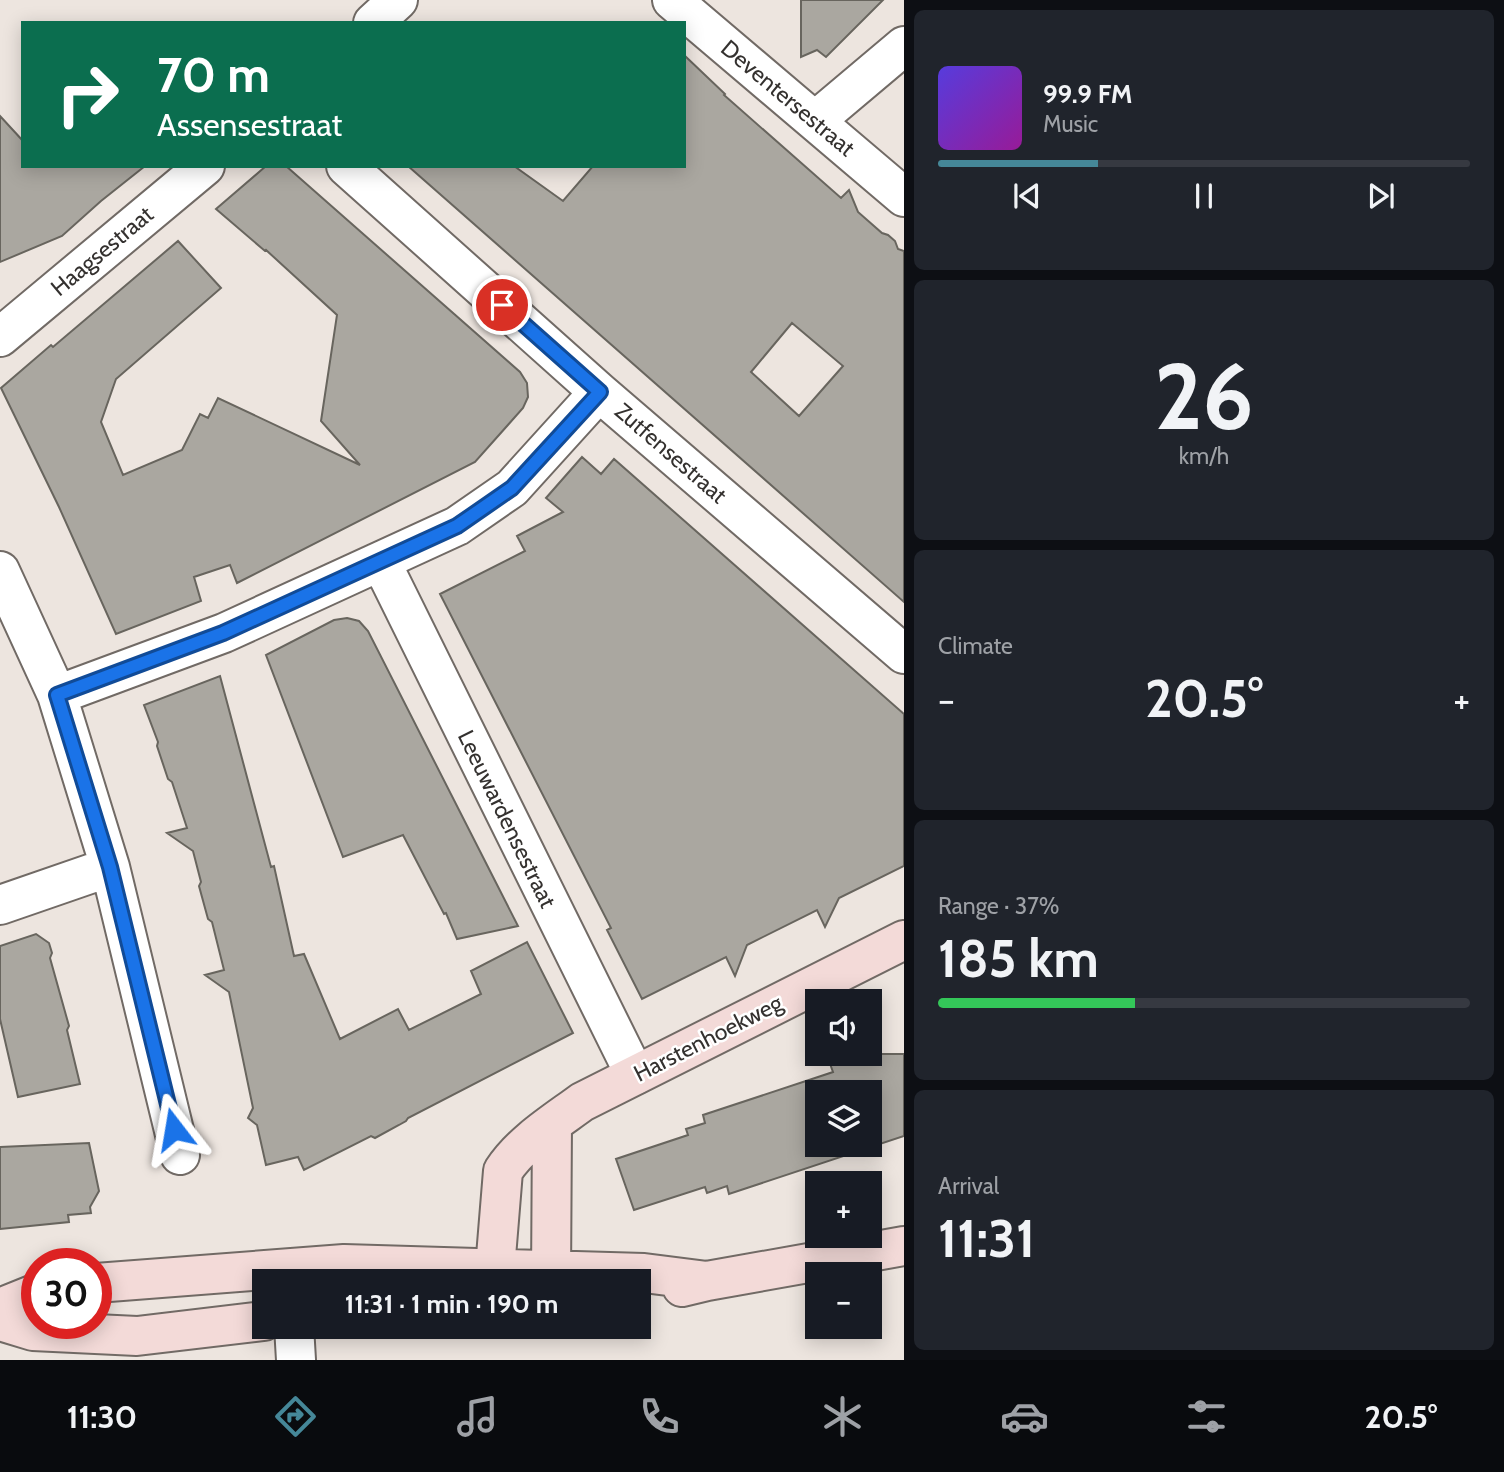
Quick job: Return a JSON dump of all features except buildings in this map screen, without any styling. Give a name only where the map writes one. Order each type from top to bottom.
[{"type":"main road","name":"Harstenhoekweg","points":[[495,1269],[503,1171],[512,1158],[552,1124],[582,1102],[904,940]]},
{"type":"main road","points":[[552,1124],[552,1269]]},
{"type":"main road","points":[[651,1295],[707,1281],[904,1246]]},
{"type":"main road","points":[[318,1269],[344,1264],[412,1269]]},
{"type":"main road","points":[[651,1274],[707,1281]]},
{"type":"main road","points":[[112,1282],[252,1276]]},
{"type":"main road","points":[[0,1308],[21,1299]]},
{"type":"main road","points":[[0,1321],[33,1331],[137,1336],[252,1322]]},
{"type":"street","points":[[375,21],[398,0]]},
{"type":"street","name":"Deventersestraat","points":[[672,0],[904,197]]},
{"type":"street","points":[[815,121],[904,46]]},
{"type":"street","name":"Haagsestraat","points":[[0,337],[203,168]]},
{"type":"street","name":"Zutfensestraat","points":[[348,168],[600,392],[904,654]]},
{"type":"street","points":[[57,695],[223,633],[457,526],[512,488],[600,392]]},
{"type":"street","name":"Leeuwardensestraat","points":[[381,562],[635,1075]]},
{"type":"street","points":[[0,571],[57,695],[110,867],[180,1155]]},
{"type":"street","points":[[0,905],[110,867]]},
{"type":"street","points":[[295,1339],[296,1360]]},
{"type":"route","points":[[174,1129],[110,867],[57,695],[223,633],[381,562],[457,526],[512,488],[600,392],[502,305]]}]
